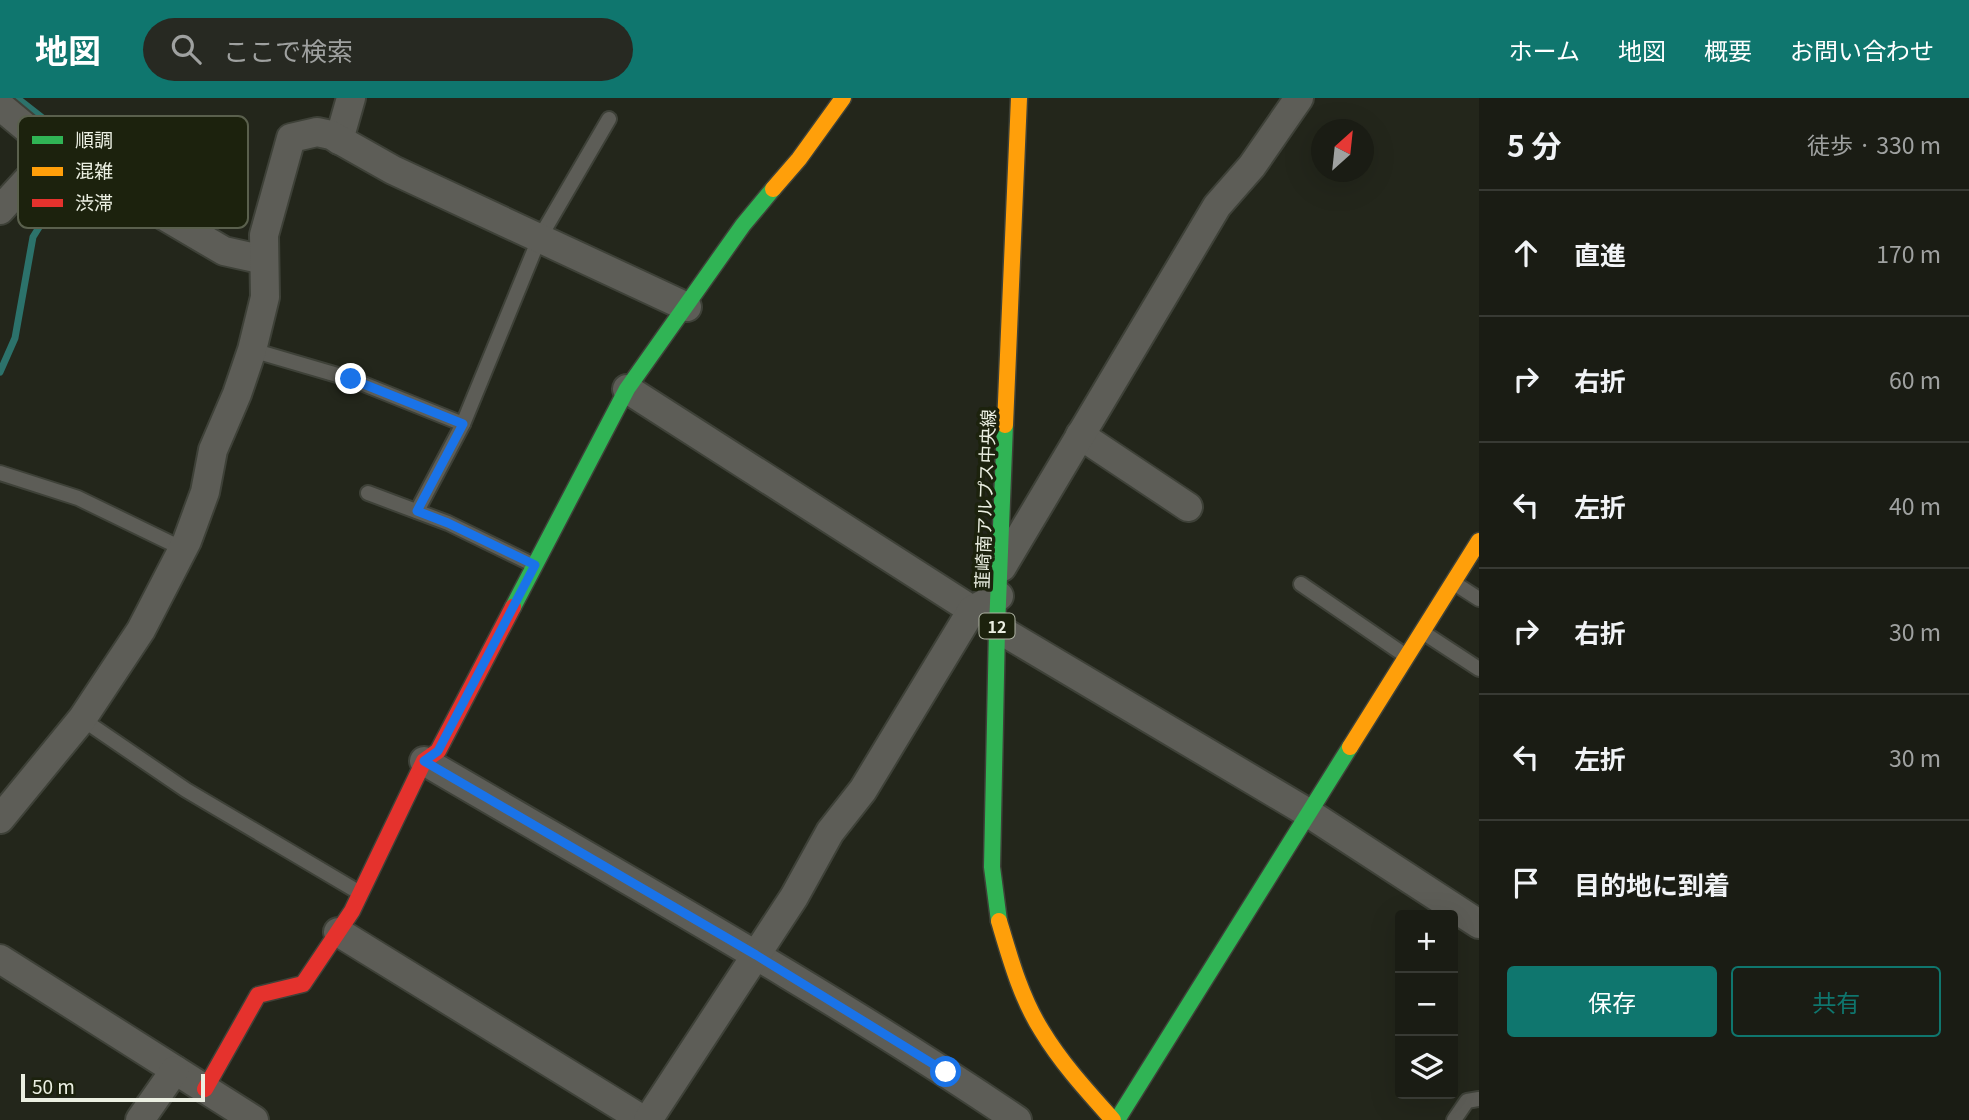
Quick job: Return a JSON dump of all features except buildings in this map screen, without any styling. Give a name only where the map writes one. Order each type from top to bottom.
[{"type":"street","points":[[339,140],[351,98]]},
{"type":"street","points":[[205,1089],[258,995],[303,984],[338,932],[361,893],[424,761],[438,751],[627,389],[743,225],[799,159],[842,98]]},
{"type":"street","name":"韮崎南アルプス中央線","points":[[1019,98],[997,628],[992,867],[997,914],[1014,971],[1041,1030],[1077,1080],[1115,1120]]},
{"type":"street","points":[[648,1120],[794,897],[830,832],[863,790],[972,610],[1000,583],[1080,435],[1217,206],[1252,166],[1299,98]]},
{"type":"street","points":[[0,106],[18,120]]},
{"type":"street","points":[[0,820],[82,719],[141,630],[183,549],[205,492],[213,450],[252,350],[265,297],[264,235],[291,138],[317,132],[331,135],[393,170],[687,307]]},
{"type":"street","points":[[0,210],[18,197]]},
{"type":"street","points":[[186,228],[224,251],[264,260]]},
{"type":"street","points":[[627,389],[972,610]]},
{"type":"street","points":[[1080,435],[1188,507]]},
{"type":"street","points":[[1115,1120],[1310,814],[1479,541]]},
{"type":"street","points":[[997,628],[1310,814],[1479,924]]},
{"type":"street","points":[[424,761],[756,955],[946,1072],[1017,1120]]},
{"type":"street","points":[[338,932],[643,1120]]},
{"type":"street","points":[[0,958],[254,1120]]},
{"type":"street","points":[[140,1120],[175,1070]]},
{"type":"lane","points":[[417,511],[463,424],[539,239],[609,119]]},
{"type":"lane","points":[[252,350],[351,379],[463,424]]},
{"type":"lane","points":[[0,473],[79,498],[183,549]]},
{"type":"lane","points":[[368,493],[448,523],[535,565]]},
{"type":"lane","points":[[1453,583],[1479,599]]},
{"type":"lane","points":[[1301,584],[1407,657]]},
{"type":"lane","points":[[1422,632],[1479,669]]},
{"type":"lane","points":[[82,719],[186,790],[361,893]]},
{"type":"lane","points":[[1454,1120],[1467,1101],[1479,1099]]},
{"type":"waterway","points":[[17,98],[40,116]]},
{"type":"waterway","points":[[0,372],[15,338],[33,237],[39,228]]},
{"type":"traffic: fast","points":[[513,607],[627,389],[743,225],[773,189]]},
{"type":"traffic: fast","points":[[999,921],[992,867],[1005,425]]},
{"type":"traffic: fast","points":[[1117,1120],[1350,747]]},
{"type":"traffic: slow","points":[[773,189],[799,159],[843,98]]},
{"type":"traffic: slow","points":[[1005,425],[1019,98]]},
{"type":"traffic: slow","points":[[1350,747],[1479,541]]},
{"type":"traffic: slow","points":[[999,921],[1017,978],[1035,1018],[1067,1066],[1113,1120]]},
{"type":"traffic: jam","points":[[205,1089],[258,995],[303,984],[352,911],[424,761],[438,751],[513,607]]},
{"type":"route","points":[[351,379],[463,424],[417,511],[535,565],[438,751],[424,761],[756,955],[946,1072]]}]
